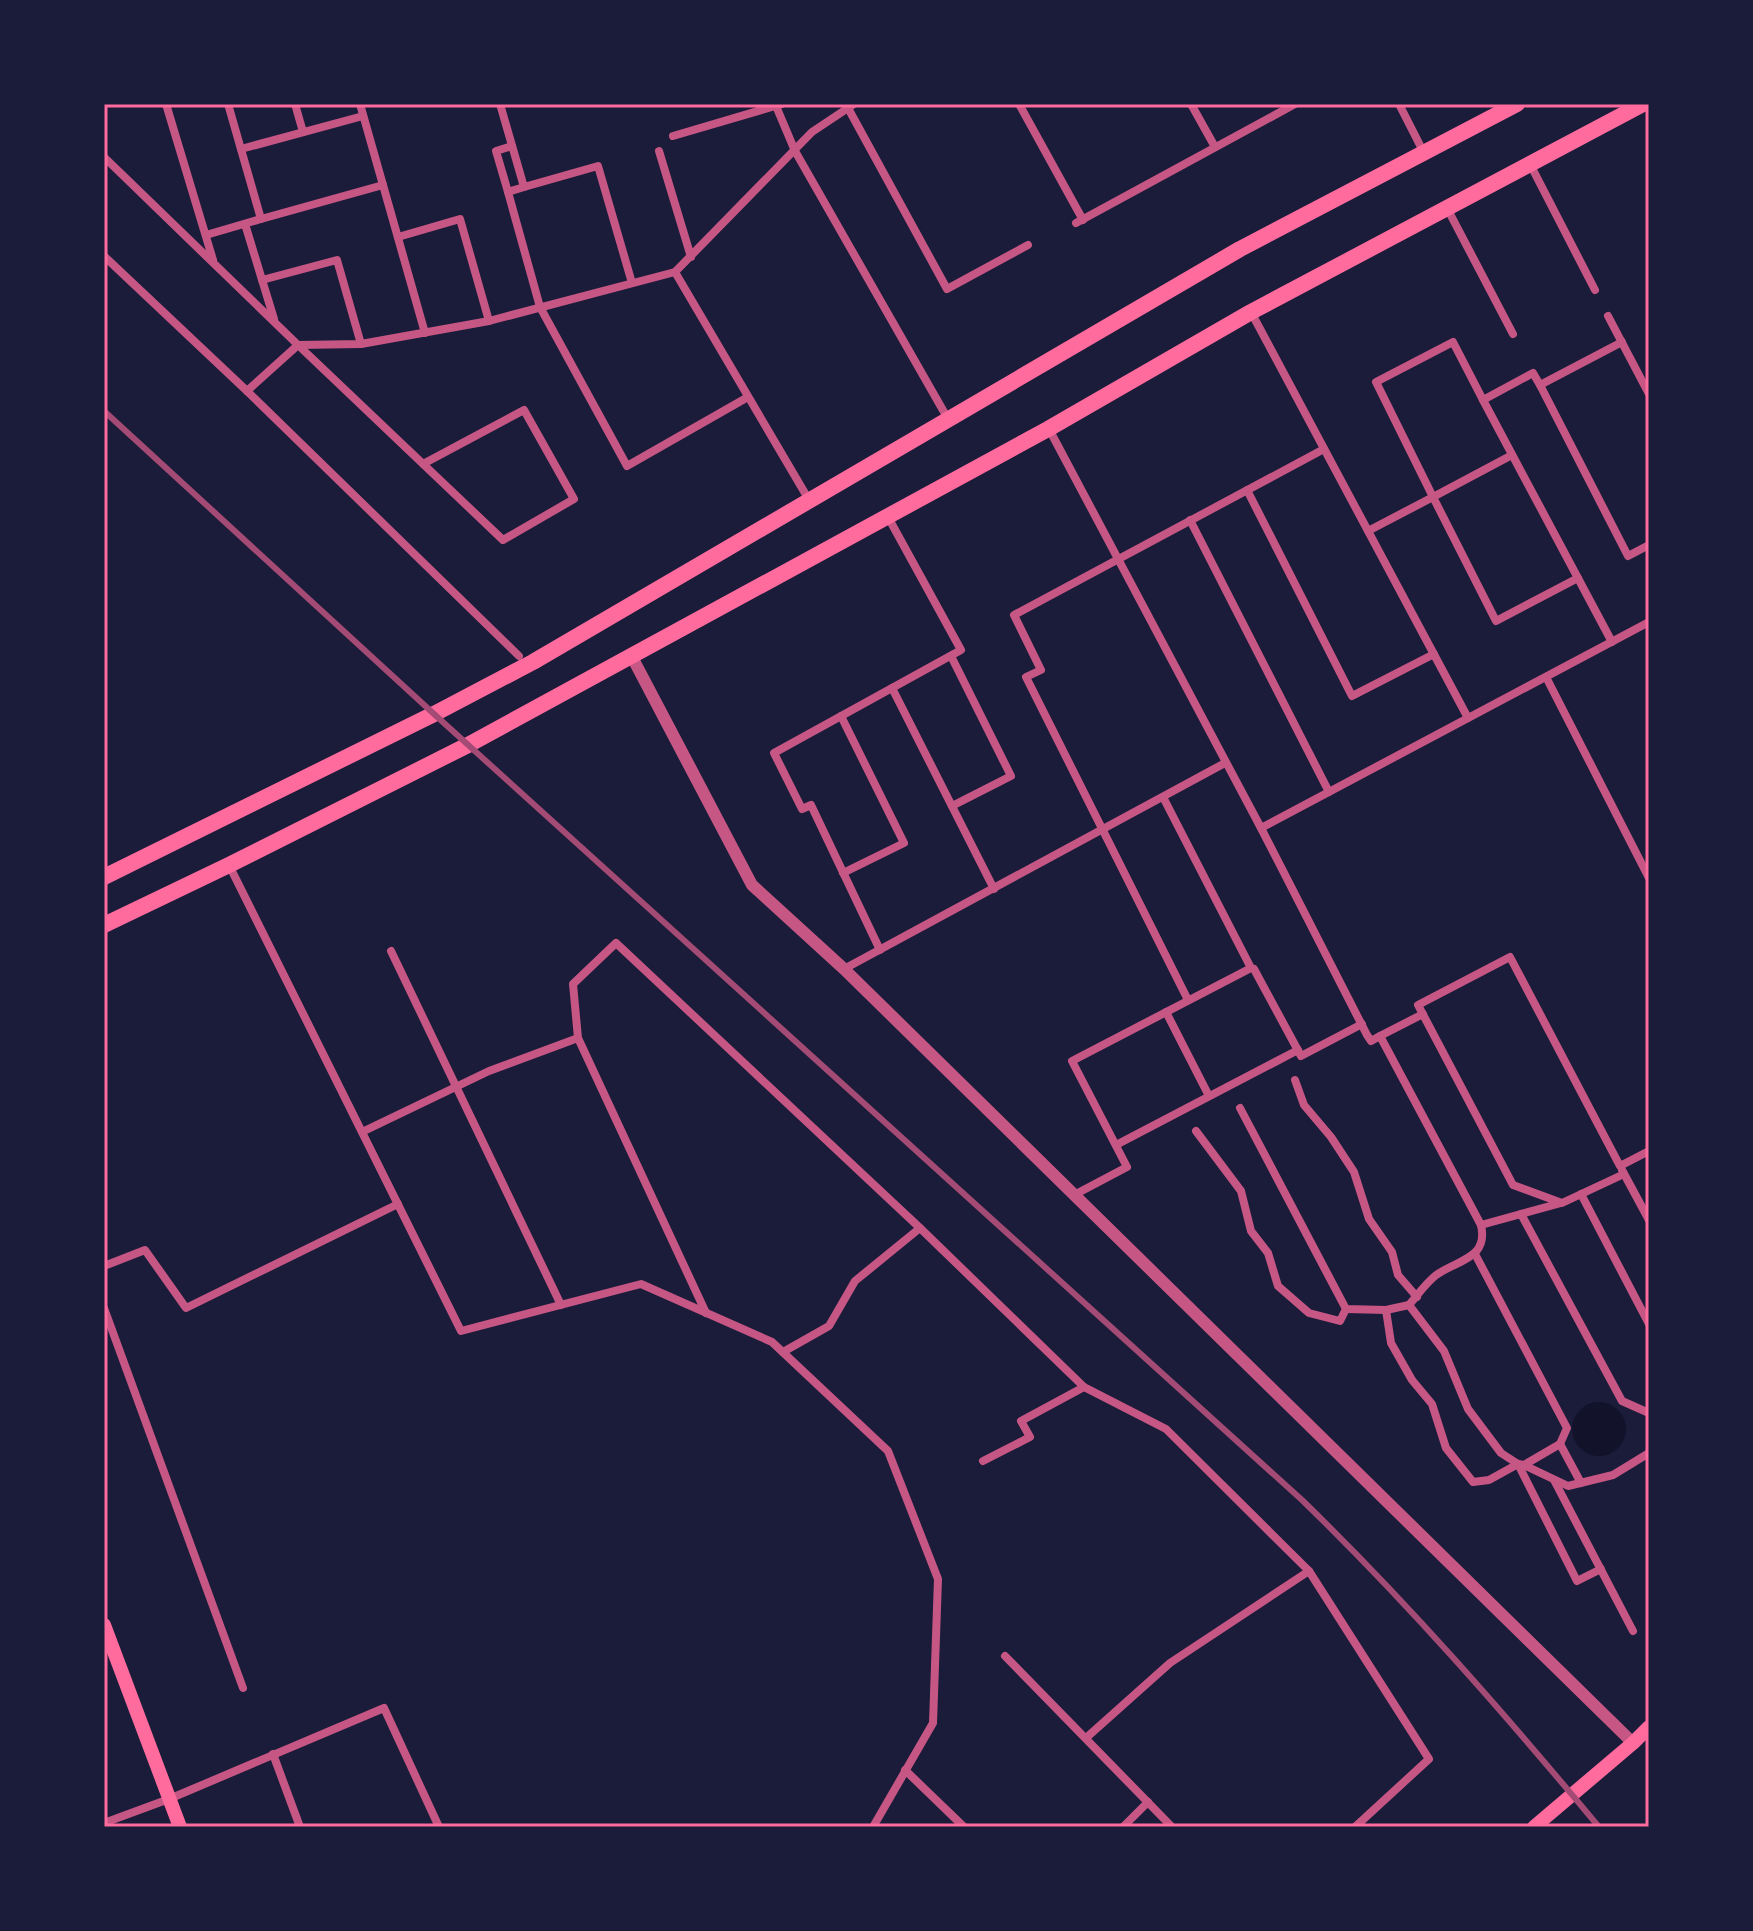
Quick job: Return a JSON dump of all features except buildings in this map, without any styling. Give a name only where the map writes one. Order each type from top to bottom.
[{"type":"main road","points":[[104,877],[420,722],[533,662],[1240,249],[1517,104]]},
{"type":"main road","points":[[104,925],[468,745],[1048,429],[1251,312],[1643,104]]},
{"type":"main road","points":[[104,1625],[180,1827]]},
{"type":"main road","points":[[1534,1827],[1649,1727]]},
{"type":"street","points":[[166,104],[214,263]]},
{"type":"street","points":[[228,104],[261,219]]},
{"type":"street","points":[[295,104],[303,132]]},
{"type":"street","points":[[360,104],[425,333]]},
{"type":"street","points":[[500,104],[524,187]]},
{"type":"street","points":[[1019,104],[1080,222],[1280,108],[1295,104]]},
{"type":"street","points":[[1191,104],[1215,147]]},
{"type":"street","points":[[1399,104],[1424,153]]},
{"type":"street","points":[[673,136],[779,105],[795,151],[948,420]]},
{"type":"street","points":[[247,391],[298,345],[361,344],[489,321],[675,272],[812,132],[851,106],[947,289],[1028,245]]},
{"type":"street","points":[[241,149],[363,116]]},
{"type":"street","points":[[512,146],[496,151],[540,307],[627,466],[748,397]]},
{"type":"street","points":[[659,151],[691,257]]},
{"type":"street","points":[[104,157],[275,323],[423,464],[503,540],[574,499],[524,410],[423,464]]},
{"type":"street","points":[[1530,164],[1595,290]]},
{"type":"street","points":[[508,192],[598,166],[632,283]]},
{"type":"street","points":[[206,235],[383,185]]},
{"type":"street","points":[[1447,208],[1513,334]]},
{"type":"street","points":[[398,237],[460,219],[489,321]]},
{"type":"street","points":[[245,224],[275,323]]},
{"type":"street","points":[[104,256],[519,656]]},
{"type":"street","points":[[262,280],[337,260],[361,344]]},
{"type":"street","points":[[675,272],[809,501]]},
{"type":"street","points":[[1251,312],[1468,718]]},
{"type":"street","points":[[1608,316],[1649,394]]},
{"type":"street","points":[[1578,578],[1496,621],[1376,382],[1453,342],[1612,642]]},
{"type":"street","points":[[1540,385],[1622,342]]},
{"type":"street","points":[[1527,361],[1628,556],[1649,545]]},
{"type":"street","points":[[1483,400],[1533,373]]},
{"type":"street","points":[[1048,429],[1371,1041],[1423,1014]]},
{"type":"street","points":[[1188,1000],[1026,677],[1041,670],[1014,615],[1324,449]]},
{"type":"street","points":[[1368,531],[1512,455]]},
{"type":"street","points":[[1247,490],[1352,696],[1434,654]]},
{"type":"street","points":[[880,950],[811,805],[802,809],[774,753],[961,650],[888,516]]},
{"type":"street","points":[[1190,520],[1329,792]]},
{"type":"street","points":[[1261,828],[1649,622]]},
{"type":"street","points":[[631,655],[752,885],[844,969],[1633,1743]]},
{"type":"street","points":[[951,656],[1011,776],[952,806]]},
{"type":"street","points":[[1546,677],[1649,878]]},
{"type":"street","points":[[892,688],[994,889]]},
{"type":"street","points":[[841,716],[904,843],[843,873]]},
{"type":"street","points":[[844,969],[1225,763]]},
{"type":"street","points":[[1074,1195],[1127,1167],[1072,1061],[1251,968],[1163,797]]},
{"type":"street","points":[[229,865],[461,1331],[641,1284],[772,1342],[888,1451],[938,1579],[933,1723],[873,1827]]},
{"type":"street","points":[[706,1313],[578,1038],[573,984],[616,943],[920,1228],[1084,1387],[1166,1429],[1309,1571],[1429,1759],[1355,1827]]},
{"type":"street","points":[[391,951],[561,1305]]},
{"type":"street","points":[[1562,1203],[1513,1185],[1418,1005],[1510,957],[1649,1220]]},
{"type":"street","points":[[1254,969],[1301,1056],[1362,1024]]},
{"type":"street","points":[[1166,1012],[1209,1096]]},
{"type":"street","points":[[1346,1309],[1386,1310],[1409,1305],[1434,1277],[1475,1254],[1483,1235],[1481,1225],[1380,1036]]},
{"type":"street","points":[[362,1132],[489,1071],[578,1038]]},
{"type":"street","points":[[1116,1145],[1298,1050]]},
{"type":"street","points":[[1295,1080],[1304,1105],[1331,1137],[1354,1172],[1369,1219],[1392,1252],[1398,1275],[1417,1297]]},
{"type":"street","points":[[1240,1108],[1346,1309]]},
{"type":"street","points":[[1196,1131],[1241,1191],[1251,1231],[1268,1253],[1278,1286],[1309,1313],[1340,1321],[1346,1309]]},
{"type":"street","points":[[1481,1225],[1562,1203],[1622,1170],[1649,1151]]},
{"type":"street","points":[[1581,1194],[1649,1324]]},
{"type":"street","points":[[104,1266],[145,1250],[186,1308],[398,1204]]},
{"type":"street","points":[[1521,1214],[1622,1401],[1649,1413]]},
{"type":"street","points":[[783,1352],[829,1326],[855,1281],[920,1228]]},
{"type":"street","points":[[1386,1310],[1391,1343],[1412,1380],[1432,1404],[1446,1448],[1473,1482],[1489,1480],[1560,1444],[1567,1428],[1475,1254]]},
{"type":"street","points":[[1409,1305],[1444,1351],[1468,1409],[1501,1453],[1568,1486],[1613,1475],[1649,1453]]},
{"type":"street","points":[[104,1308],[243,1688]]},
{"type":"street","points":[[983,1461],[1030,1437],[1021,1421],[1084,1387]]},
{"type":"street","points":[[1560,1444],[1581,1483]]},
{"type":"street","points":[[1521,1464],[1577,1581],[1601,1569]]},
{"type":"street","points":[[1554,1480],[1633,1631]]},
{"type":"street","points":[[1086,1738],[1170,1663],[1309,1571]]},
{"type":"street","points":[[1005,1656],[1172,1827]]},
{"type":"street","points":[[104,1823],[169,1799],[384,1708],[439,1827]]},
{"type":"street","points":[[273,1754],[300,1827]]},
{"type":"street","points":[[905,1770],[964,1827]]},
{"type":"street","points":[[1123,1827],[1148,1802]]},
{"type":"shaded area","points":[[1599,1402],[1610,1404],[1618,1410],[1624,1418],[1624,1440],[1618,1448],[1610,1454],[1599,1456],[1588,1454],[1580,1448],[1574,1440],[1572,1429],[1574,1418],[1580,1410],[1588,1404]]},
{"type":"railway","points":[[104,411],[1302,1500],[1455,1660],[1599,1827]]}]
